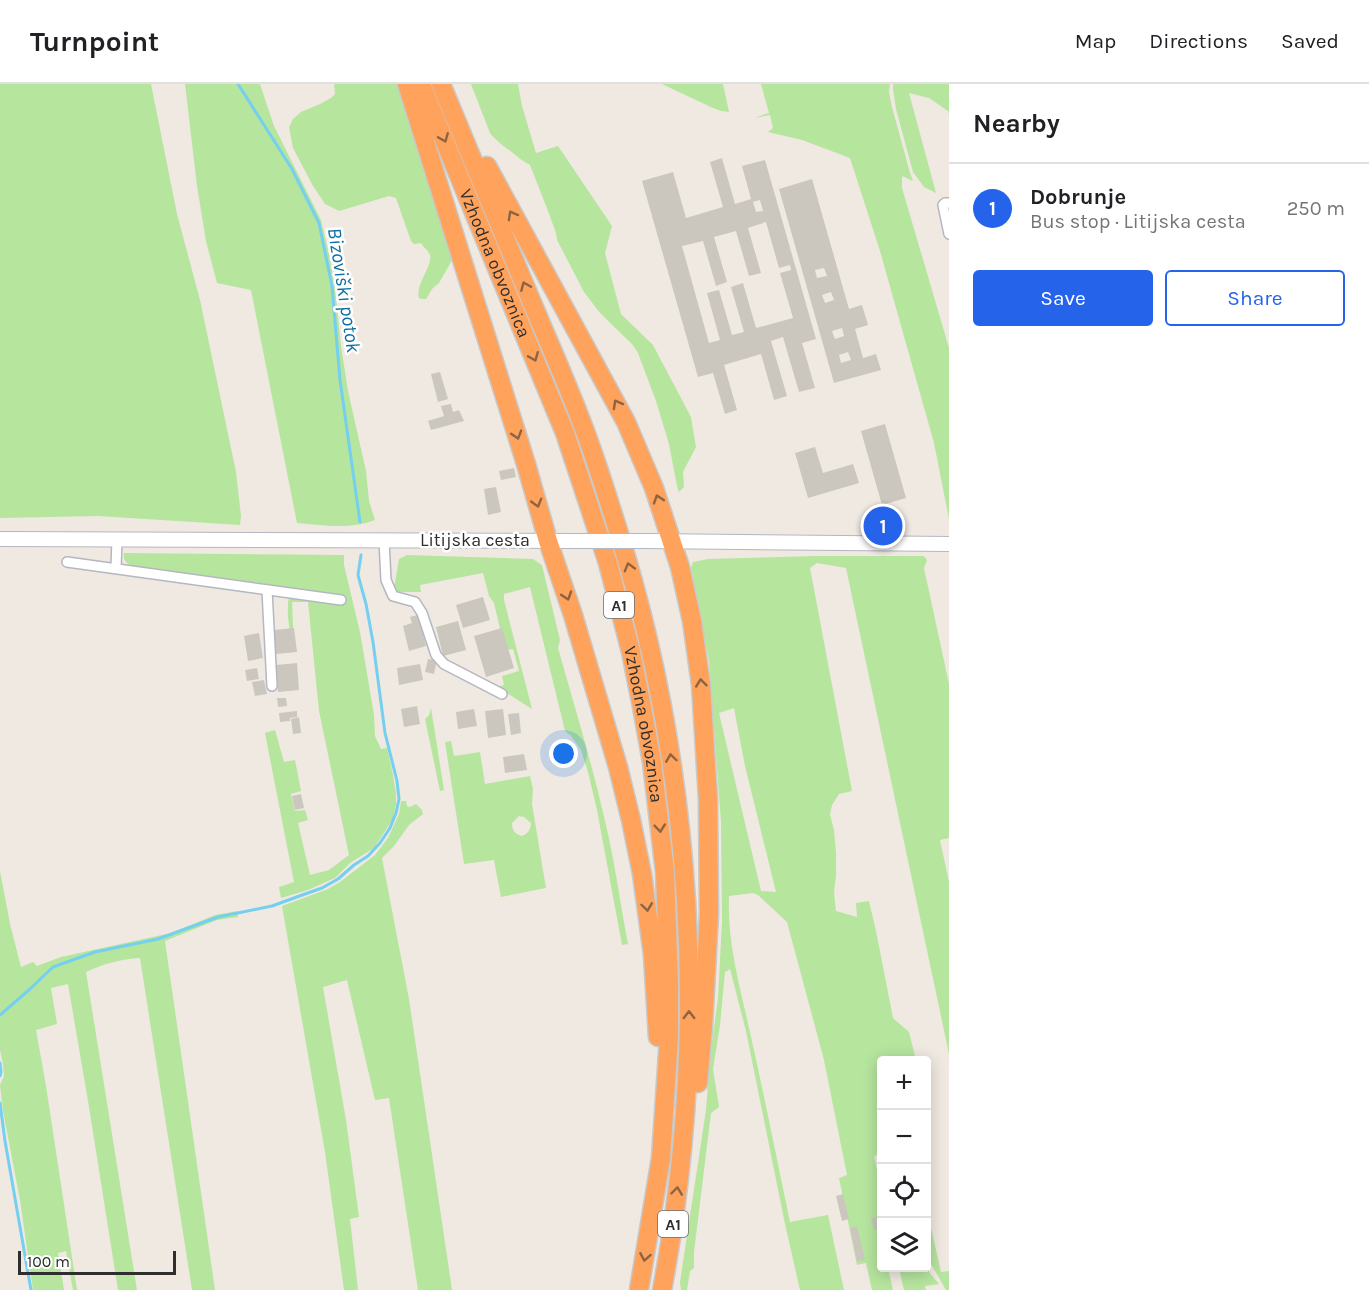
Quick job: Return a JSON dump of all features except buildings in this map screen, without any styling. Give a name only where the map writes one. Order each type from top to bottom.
[{"type":"highway","points":[[407,84],[573,615],[618,767],[631,820],[642,874],[656,983],[658,1038],[655,1124],[661,1158]]},
{"type":"highway","name":"Vzhodna obvoznica","points":[[421,84],[565,433],[608,563],[631,652],[652,762],[665,883],[669,1038],[661,1158],[639,1290]]},
{"type":"highway","name":"Vzhodna obvoznica","points":[[441,84],[583,425],[632,575],[660,694],[678,815],[687,915],[689,1028],[681,1157],[675,1213],[662,1290]]},
{"type":"highway","points":[[445,84],[457,96],[488,169],[626,422],[654,488],[680,567],[702,685],[708,799],[709,914],[694,1132],[681,1157]]},
{"type":"main road","name":"Litijska cesta","points":[[0,539],[949,544]]},
{"type":"street","points":[[949,203],[945,202],[943,205],[949,234]]},
{"type":"street","points":[[116,568],[117,539]]},
{"type":"street","points":[[384,540],[386,580],[393,596],[415,602],[422,613],[436,655],[444,664],[502,694]]},
{"type":"street","points":[[67,562],[341,600]]},
{"type":"street","points":[[267,590],[272,686]]},
{"type":"green space","points":[[0,84],[151,84],[177,214],[200,300],[236,472],[240,525],[98,516],[0,518]]},
{"type":"green space","points":[[185,84],[260,84],[274,126],[321,220],[335,288],[348,391],[366,471],[369,501],[375,520],[346,526],[297,523],[251,290],[217,283],[206,241]]},
{"type":"green space","points":[[334,84],[398,84],[455,259],[426,299],[419,298],[418,293],[430,255],[421,243],[414,244],[411,241],[396,198],[389,196],[339,211],[325,204],[293,148],[289,127],[293,119],[301,112],[331,98],[335,94]]},
{"type":"green space","points":[[471,84],[518,84],[536,153],[558,146],[612,226],[605,253],[621,314],[653,345],[691,417],[696,447],[683,472],[684,487],[679,492],[669,444],[638,353],[632,344],[600,313],[584,292],[557,240],[530,165],[490,133]]},
{"type":"green space","points":[[662,84],[723,84],[729,112],[713,108]]},
{"type":"green space","points":[[761,84],[890,84],[892,107],[913,181],[902,176],[902,188],[949,348],[949,519],[934,443],[880,251],[850,158],[802,140],[768,132],[773,128],[770,115],[754,118],[769,113]]},
{"type":"green space","points":[[893,84],[949,84],[949,114],[929,98],[909,93],[936,193],[924,187],[913,172],[896,109]]},
{"type":"green space","points":[[124,553],[344,555],[344,565],[360,632],[374,715],[375,736],[381,749],[387,748],[396,804],[393,819],[374,848],[350,863],[335,878],[308,890],[281,898],[279,887],[294,882],[265,733],[275,730],[284,762],[295,760],[301,791],[291,794],[295,811],[305,810],[308,820],[298,823],[310,875],[329,870],[349,855],[319,711],[308,602],[292,602],[294,646],[288,621],[288,602],[289,596],[346,603],[345,595],[132,566],[125,561]]},
{"type":"green space","points":[[407,555],[533,559],[542,565],[560,640],[558,648],[609,836],[628,944],[622,945],[588,772],[581,750],[565,731],[530,587],[504,594],[504,600],[532,709],[499,688],[504,685],[502,676],[519,671],[513,649],[505,650],[494,603],[489,596],[483,573],[420,585],[421,592],[398,592],[394,589],[399,559]]},
{"type":"green space","points":[[815,556],[924,556],[927,560],[924,568],[949,684],[949,838],[940,840],[949,882],[949,1054],[846,568],[817,563],[810,568],[852,791],[839,794],[832,805],[830,815],[836,853],[834,893],[836,911],[857,917],[856,903],[869,901],[893,1018],[909,1032],[915,1056],[877,1056],[877,1155],[874,1156],[877,1170],[877,1272],[889,1272],[893,1290],[872,1290],[866,1263],[857,1265],[839,1178],[847,1175],[824,1060],[787,922],[753,893],[729,896],[730,932],[790,1222],[828,1215],[844,1290],[800,1290],[746,1031],[730,969],[725,972],[713,1069],[719,1107],[711,1113],[694,1268],[690,1271],[687,1290],[681,1290],[680,1282],[706,1110],[718,998],[722,921],[721,822],[709,661],[691,568],[693,562],[708,559]],"holes":[[[734,708],[745,766],[776,892],[761,891],[719,713]]]},
{"type":"green space","points":[[431,708],[444,790],[440,791],[425,719]]},
{"type":"green space","points":[[451,741],[454,756],[480,752],[485,784],[530,776],[533,789],[532,804],[546,888],[501,897],[494,860],[464,864],[445,742]],"holes":[[[519,816],[531,823],[531,826],[527,833],[521,836],[514,831],[512,823]]]},
{"type":"green space","points":[[401,801],[406,801],[407,806],[410,807],[416,804],[423,814],[409,825],[382,858],[409,999],[452,1290],[418,1290],[389,1098],[375,1100],[347,980],[323,987],[346,1120],[359,1217],[350,1219],[358,1290],[344,1290],[325,1152],[282,906],[328,889],[375,855],[388,838],[399,814]]},
{"type":"green space","points":[[0,871],[21,967],[33,962],[37,966],[61,957],[171,933],[215,915],[238,911],[238,917],[217,920],[165,941],[215,1290],[192,1290],[140,958],[112,962],[86,972],[137,1290],[118,1290],[68,984],[51,988],[57,1024],[36,1030],[77,1290],[73,1290],[66,1251],[58,1253],[64,1290],[33,1290],[0,1085],[4,1076],[0,1050]]},
{"type":"green space","points":[[931,1228],[941,1272],[949,1271],[949,1290],[946,1290],[931,1264]]},
{"type":"green space","points":[[900,1272],[929,1272],[939,1284],[925,1286],[926,1290],[904,1290]]},
{"type":"waterway","name":"Bizoviški potok","points":[[238,84],[292,169],[319,223],[332,286],[340,380],[360,522]]},
{"type":"waterway","points":[[0,1015],[53,967],[95,952],[158,939],[218,917],[272,906],[322,888],[368,856],[380,843],[390,828],[399,799],[385,733],[373,642],[358,575],[361,555]]},
{"type":"waterway","points":[[0,1063],[0,1076]]},
{"type":"waterway","points":[[0,1103],[31,1290]]},
{"type":"place","name":"Dobrunje","points":[[883,526]]}]
